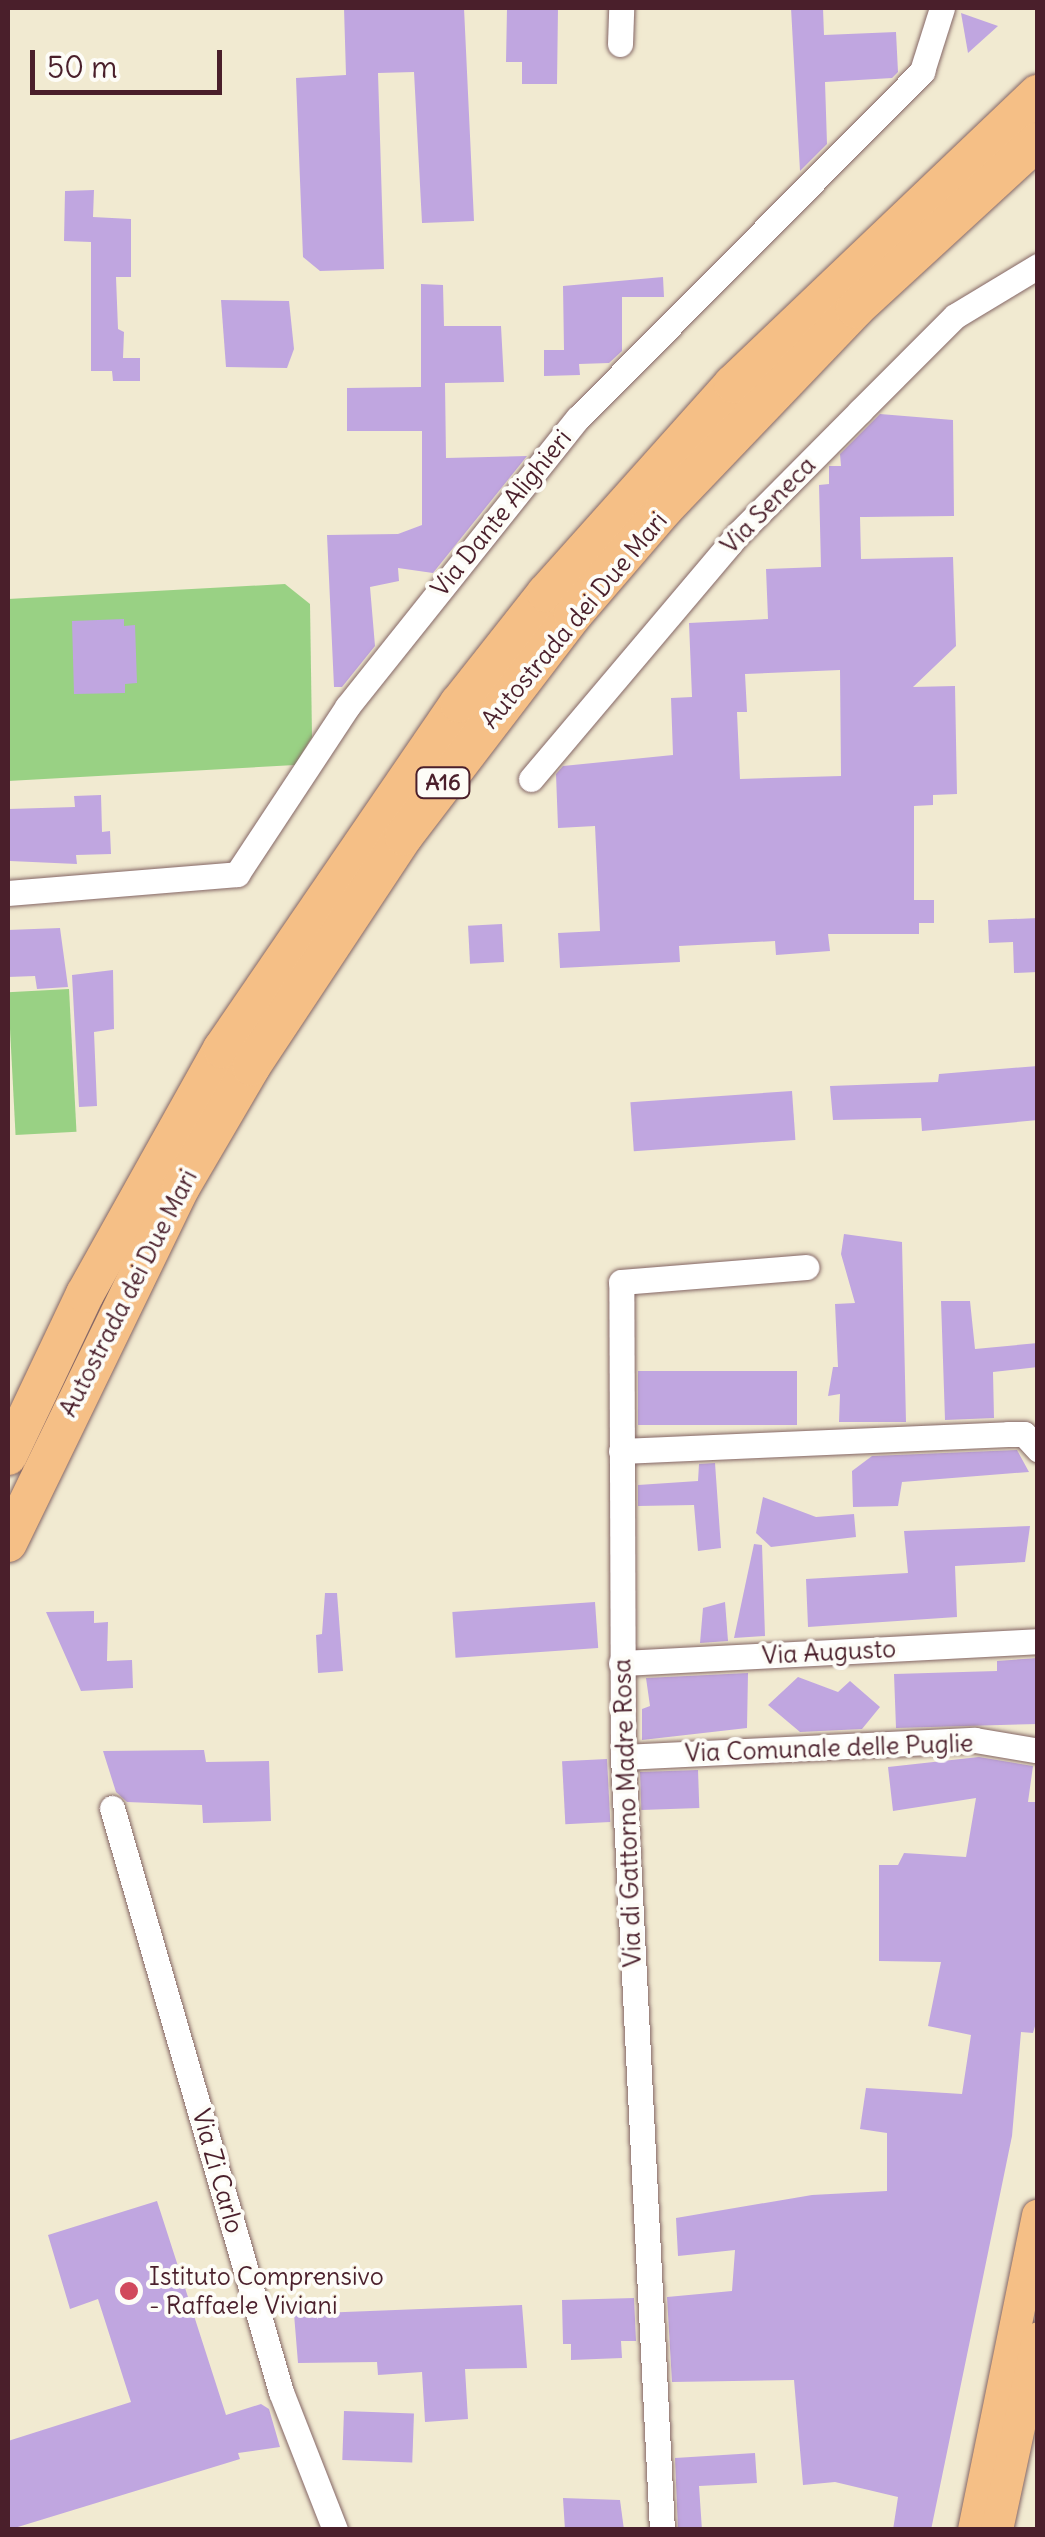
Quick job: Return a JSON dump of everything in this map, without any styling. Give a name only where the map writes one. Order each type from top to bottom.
[{"type":"highway","name":"Autostrada dei Due Mari","points":[[8,1456],[85,1294],[222,1049],[458,702],[733,384],[1038,94]]},
{"type":"highway","name":"Autostrada dei Due Mari","points":[[8,1543],[181,1187],[326,950],[439,788],[573,615],[758,407],[1038,141]]},
{"type":"main road","points":[[974,2530],[1038,2215]]},
{"type":"main road","points":[[998,2530],[1038,2338]]},
{"type":"street","points":[[620,44],[621,8]]},
{"type":"street","name":"Via Dante Alighieri","points":[[8,894],[237,874],[347,707],[578,418],[712,276],[922,71],[942,8]]},
{"type":"street","name":"Via Seneca","points":[[531,779],[739,533],[860,410],[955,316],[1038,266]]},
{"type":"street","name":"Via di Gattorno Madre Rosa","points":[[662,2530],[622,1757],[621,1282],[806,1267]]},
{"type":"street","points":[[621,1451],[1008,1434],[1024,1434],[1038,1449]]},
{"type":"street","name":"Via Augusto","points":[[621,1663],[1038,1641]]},
{"type":"street","name":"Via Comunale delle Puglie","points":[[622,1757],[974,1740],[1034,1750]]},
{"type":"street","name":"Via Zi Carlo","points":[[112,1808],[282,2392],[335,2530]]},
{"type":"green space","points":[[285,584],[310,604],[312,737],[295,765],[8,781],[8,599]]},
{"type":"green space","points":[[69,989],[76,1132],[16,1135],[8,992]]},
{"type":"building","points":[[344,8],[464,8],[474,221],[422,223],[414,72],[378,73],[384,269],[320,271],[303,257],[296,78],[346,75]]},
{"type":"building","points":[[507,8],[558,8],[557,84],[522,84],[522,62],[506,62]]},
{"type":"building","points":[[791,8],[823,8],[824,35],[896,32],[898,72],[892,78],[825,82],[827,144],[800,171]]},
{"type":"building","points":[[961,13],[998,26],[968,53]]},
{"type":"building","points":[[94,190],[93,217],[131,219],[131,277],[116,277],[118,329],[124,332],[123,358],[140,358],[140,381],[113,381],[112,371],[91,371],[91,242],[64,241],[65,191]]},
{"type":"building","points":[[663,277],[664,297],[622,297],[622,351],[609,363],[579,364],[580,375],[544,376],[544,350],[564,350],[563,286]]},
{"type":"building","points":[[421,284],[443,285],[444,326],[501,326],[504,382],[445,383],[446,458],[527,456],[433,573],[398,568],[399,581],[370,587],[375,646],[342,687],[334,687],[327,535],[398,534],[422,525],[422,431],[347,431],[347,388],[421,387]]},
{"type":"building","points":[[221,300],[289,301],[294,349],[287,368],[226,367]]},
{"type":"building","points":[[880,414],[953,420],[954,516],[860,517],[861,559],[953,557],[956,646],[913,687],[955,686],[957,794],[933,795],[933,805],[914,806],[914,900],[934,900],[934,923],[919,923],[919,934],[828,934],[830,951],[776,955],[775,941],[679,946],[680,962],[560,968],[558,933],[600,931],[595,826],[558,828],[556,774],[563,766],[673,755],[671,698],[692,697],[689,623],[768,619],[766,569],[821,567],[819,485],[829,484],[829,466],[841,466],[840,454]],"holes":[[[840,670],[841,776],[740,779],[737,712],[747,712],[745,674]]]},
{"type":"building","points":[[124,619],[124,626],[135,625],[137,683],[125,684],[125,693],[74,694],[72,621]]},
{"type":"building","points":[[101,795],[102,832],[110,831],[111,854],[76,855],[77,864],[10,861],[8,809],[75,807],[74,796]]},
{"type":"building","points":[[1038,918],[1038,972],[1014,973],[1013,942],[989,943],[988,920]]},
{"type":"building","points":[[502,924],[504,962],[470,964],[468,926]]},
{"type":"building","points":[[60,928],[68,987],[37,989],[35,976],[8,977],[8,930]]},
{"type":"building","points":[[113,970],[114,1029],[94,1032],[97,1106],[79,1107],[72,975]]},
{"type":"building","points":[[1038,1066],[1038,1120],[922,1131],[921,1118],[833,1120],[830,1086],[938,1082],[939,1074]]},
{"type":"building","points":[[792,1091],[795,1140],[634,1151],[630,1102]]},
{"type":"building","points":[[844,1234],[902,1242],[906,1422],[839,1422],[840,1394],[828,1396],[833,1367],[838,1367],[835,1304],[855,1303],[841,1254]]},
{"type":"building","points":[[941,1301],[970,1301],[975,1349],[1038,1343],[1038,1367],[993,1372],[994,1418],[945,1420]]},
{"type":"building","points":[[638,1371],[797,1371],[797,1425],[638,1425]]},
{"type":"building","points":[[1017,1450],[1029,1472],[902,1482],[898,1506],[853,1507],[852,1471],[872,1456]]},
{"type":"building","points":[[715,1463],[721,1548],[698,1551],[694,1505],[638,1506],[638,1485],[698,1481],[699,1464]]},
{"type":"building","points":[[763,1497],[816,1517],[854,1514],[856,1537],[771,1547],[756,1533]]},
{"type":"building","points":[[1030,1526],[1025,1562],[955,1566],[957,1617],[808,1627],[806,1579],[908,1573],[904,1531]]},
{"type":"building","points":[[754,1544],[762,1545],[765,1636],[734,1638]]},
{"type":"building","points":[[325,1593],[337,1593],[343,1671],[318,1673],[316,1635],[322,1634]]},
{"type":"building","points":[[595,1602],[598,1648],[456,1658],[452,1612]]},
{"type":"building","points":[[725,1602],[728,1641],[700,1643],[703,1608]]},
{"type":"building","points":[[94,1611],[94,1623],[108,1622],[107,1661],[132,1660],[133,1688],[81,1691],[46,1612]]},
{"type":"building","points":[[1038,1658],[1038,1724],[896,1728],[894,1674],[997,1671],[997,1661]]},
{"type":"building","points":[[748,1673],[747,1728],[642,1740],[642,1709],[650,1706],[646,1678]]},
{"type":"building","points":[[798,1677],[838,1692],[850,1681],[880,1707],[862,1729],[800,1732],[768,1705]]},
{"type":"building","points":[[204,1750],[206,1762],[269,1761],[271,1821],[203,1823],[202,1805],[127,1802],[116,1792],[103,1751]]},
{"type":"building","points":[[979,1757],[1033,1766],[1028,1802],[1038,1802],[1038,2016],[1033,2033],[1021,2032],[1012,2136],[931,2530],[893,2530],[898,2497],[835,2482],[803,2485],[794,2380],[672,2382],[667,2297],[732,2291],[735,2250],[678,2256],[676,2218],[812,2195],[887,2191],[887,2133],[860,2129],[866,2088],[962,2094],[971,2035],[928,2026],[941,1962],[879,1961],[879,1865],[898,1865],[904,1853],[966,1857],[976,1798],[893,1811],[888,1767]]},
{"type":"building","points":[[607,1759],[610,1822],[565,1824],[562,1761]]},
{"type":"building","points":[[698,1770],[699,1808],[641,1810],[640,1772]]},
{"type":"building","points":[[157,2201],[226,2415],[261,2404],[269,2409],[280,2447],[238,2453],[240,2459],[8,2530],[8,2441],[131,2402],[98,2299],[70,2309],[48,2235]]},
{"type":"building","points":[[634,2298],[636,2341],[621,2341],[622,2358],[571,2360],[571,2344],[563,2344],[562,2300]]},
{"type":"building","points":[[522,2305],[527,2368],[465,2369],[468,2419],[425,2422],[422,2372],[378,2375],[377,2362],[298,2363],[294,2314]]},
{"type":"building","points":[[344,2411],[414,2413],[412,2462],[342,2460]]},
{"type":"building","points":[[755,2453],[757,2483],[699,2486],[702,2530],[678,2530],[675,2458]]},
{"type":"building","points":[[563,2498],[620,2500],[624,2530],[565,2530]]},
{"type":"place","name":"Istituto Comprensivo - Raffaele Viviani","points":[[129,2291]]}]
